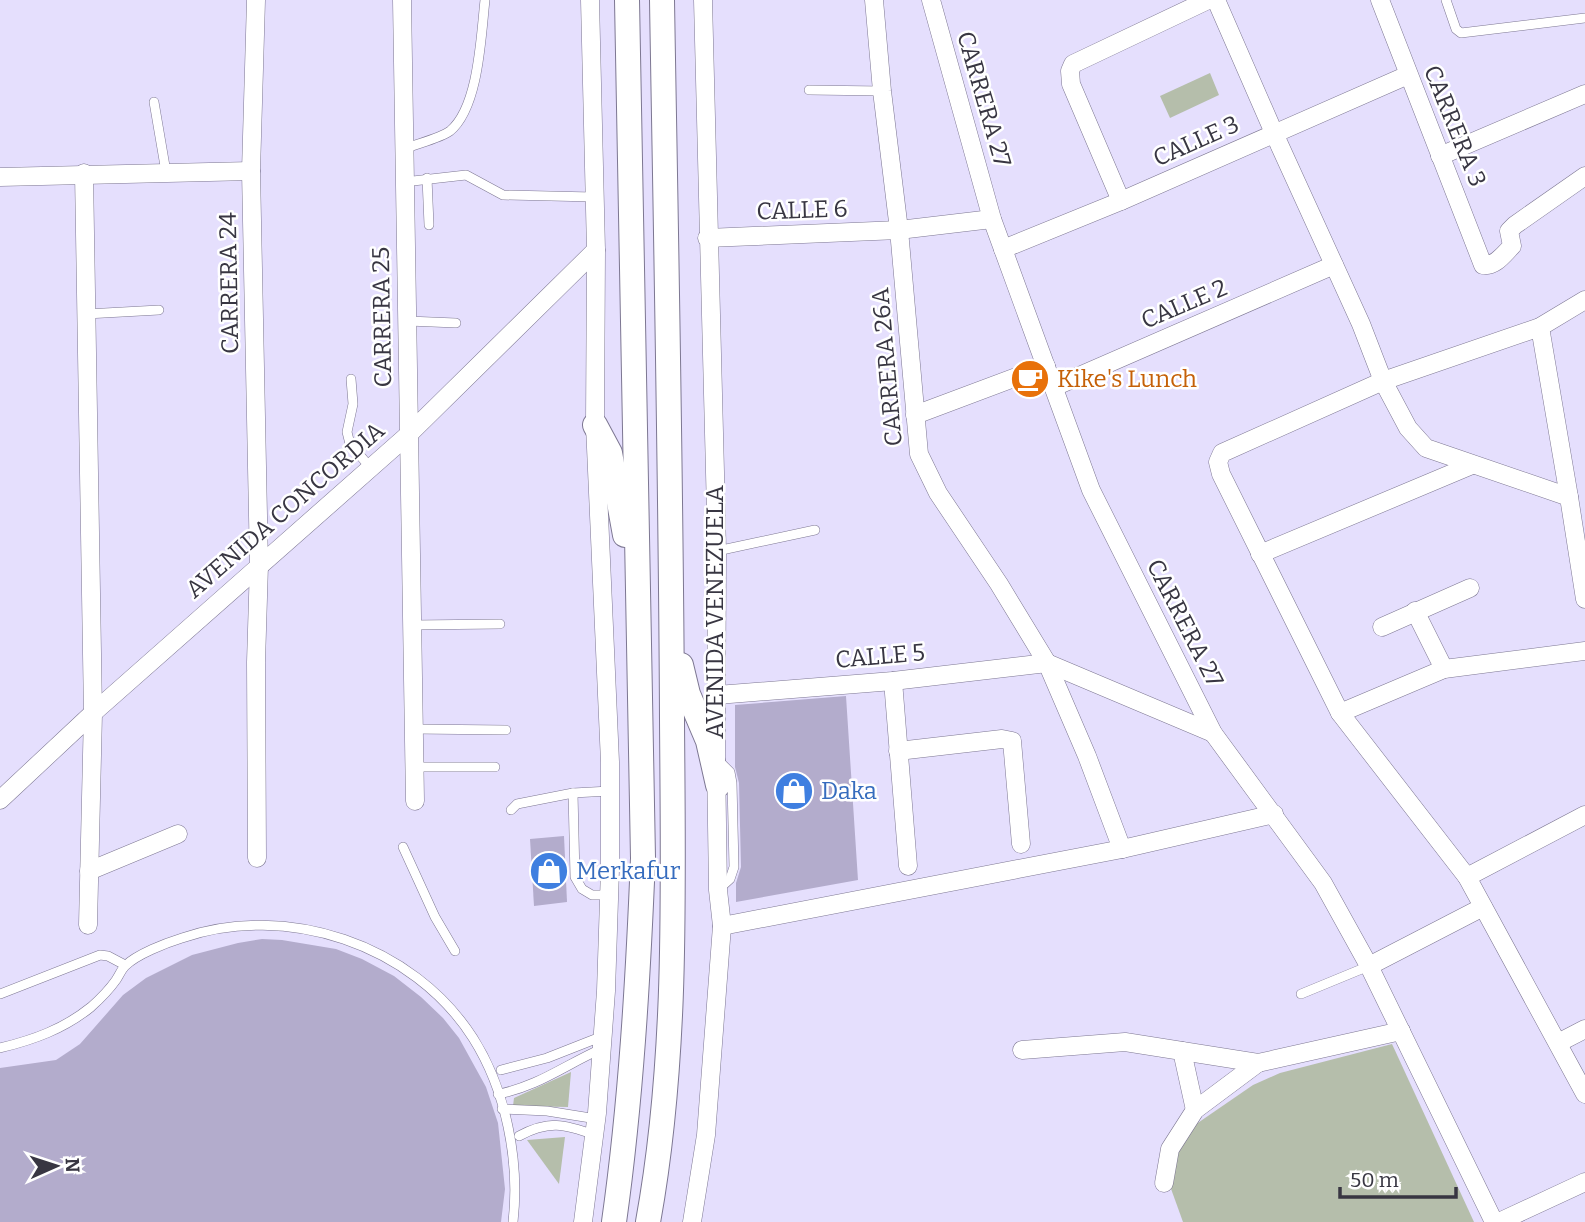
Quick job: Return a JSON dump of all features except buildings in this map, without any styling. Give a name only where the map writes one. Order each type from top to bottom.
[{"type":"street","name":"CARRERA 24","points":[[256,0],[251,171],[258,565],[257,858]]},
{"type":"street","name":"CARRERA 25","points":[[402,0],[415,801]]},
{"type":"street","points":[[583,1222],[596,1127],[610,895],[610,791],[595,425],[596,250],[590,0]]},
{"type":"street","points":[[614,1222],[629,1086],[643,858],[626,0]]},
{"type":"street","name":"AVENIDA VENEZUELA","points":[[648,1222],[665,1086],[673,853],[662,0]]},
{"type":"street","name":"AVENIDA VENEZUELA","points":[[692,1222],[706,1135],[722,926],[718,890],[717,551],[703,0]]},
{"type":"street","name":"CARRERA 26A","points":[[874,0],[899,230],[919,454],[938,493],[999,584],[1047,663],[1087,755],[1122,849]]},
{"type":"street","name":"CARRERA 27","points":[[931,0],[992,219],[1091,489],[1213,733],[1323,883],[1369,965],[1497,1222]]},
{"type":"street","points":[[1121,201],[1071,83],[1070,71],[1073,64],[1208,0]]},
{"type":"street","points":[[1216,0],[1361,324],[1383,381],[1408,428],[1426,448],[1569,497]]},
{"type":"street","name":"CARRERA 3","points":[[1380,0],[1483,265],[1488,266],[1512,246],[1509,231],[1515,225],[1585,176]]},
{"type":"street","name":"CALLE 3","points":[[1003,249],[1121,201],[1408,75]]},
{"type":"street","points":[[1440,156],[1585,94]]},
{"type":"street","points":[[0,177],[251,171]]},
{"type":"street","points":[[84,173],[93,713],[88,925]]},
{"type":"street","name":"CALLE 6","points":[[707,238],[899,230],[992,219]]},
{"type":"street","name":"AVENIDA CONCORDIA","points":[[0,800],[93,713],[408,433],[596,250]]},
{"type":"street","name":"CALLE 2","points":[[1054,387],[1334,265]]},
{"type":"street","points":[[1585,300],[1541,327],[1383,381],[1223,453],[1218,462],[1220,474],[1340,713],[1467,877],[1585,1094]]},
{"type":"street","points":[[1541,327],[1585,599]]},
{"type":"street","points":[[915,415],[1046,366]]},
{"type":"street","points":[[595,425],[610,453],[629,561],[638,594]]},
{"type":"street","points":[[1260,554],[1472,465]]},
{"type":"street","points":[[1381,627],[1470,588]]},
{"type":"street","points":[[1415,611],[1444,669]]},
{"type":"street","points":[[672,620],[686,689],[708,741],[718,785]]},
{"type":"street","points":[[1340,713],[1444,669],[1585,651]]},
{"type":"street","points":[[1047,663],[1213,733]]},
{"type":"street","name":"CALLE 5","points":[[718,695],[893,681],[1047,663]]},
{"type":"street","points":[[893,681],[908,866]]},
{"type":"street","points":[[898,751],[1002,738],[1012,741],[1021,844]]},
{"type":"street","points":[[722,926],[1122,849],[1274,814]]},
{"type":"street","points":[[1467,877],[1585,815]]},
{"type":"street","points":[[89,871],[178,834]]},
{"type":"street","points":[[1369,965],[1483,906]]},
{"type":"street","points":[[1558,1043],[1585,1029]]},
{"type":"street","points":[[1022,1051],[1125,1042],[1258,1063],[1401,1031]]},
{"type":"street","points":[[1182,1051],[1195,1110]]},
{"type":"street","points":[[1164,1184],[1171,1149],[1195,1110],[1258,1063]]},
{"type":"street","points":[[1497,1222],[1585,1182]]},
{"type":"lane","points":[[404,149],[450,131],[465,110],[475,85],[485,0]]},
{"type":"lane","points":[[1447,0],[1456,29],[1461,33],[1585,18]]},
{"type":"lane","points":[[809,90],[882,91]]},
{"type":"lane","points":[[153,102],[166,172]]},
{"type":"lane","points":[[404,182],[466,175],[503,195],[593,197]]},
{"type":"lane","points":[[427,178],[429,226]]},
{"type":"lane","points":[[86,314],[159,310]]},
{"type":"lane","points":[[408,321],[456,323]]},
{"type":"lane","points":[[351,379],[353,404],[347,432],[350,444],[370,467]]},
{"type":"lane","points":[[717,551],[815,530]]},
{"type":"lane","points":[[413,625],[500,624]]},
{"type":"lane","points":[[414,729],[506,730]]},
{"type":"lane","points":[[716,758],[730,772],[732,783],[734,867],[730,879],[718,890]]},
{"type":"lane","points":[[414,767],[495,767]]},
{"type":"lane","points":[[511,810],[517,804],[573,793],[610,791]]},
{"type":"lane","points":[[573,793],[575,877],[582,889],[592,895],[610,895]]},
{"type":"lane","points":[[403,847],[435,917],[456,951]]},
{"type":"lane","points":[[0,1048],[47,1034],[79,1016],[105,993],[125,965],[152,950],[185,937],[243,926],[301,928],[349,940],[373,950],[414,976],[452,1011],[474,1039],[486,1061],[502,1109],[513,1161],[513,1222]]},
{"type":"lane","points":[[0,994],[100,955],[125,965]]},
{"type":"lane","points":[[1301,994],[1369,965]]},
{"type":"lane","points":[[501,1070],[603,1042]]},
{"type":"lane","points":[[498,1094],[534,1085],[603,1042]]},
{"type":"lane","points":[[502,1109],[547,1111],[596,1127]]},
{"type":"lane","points":[[519,1136],[536,1127],[551,1124],[596,1127]]},
{"type":"green space","points":[[1210,73],[1219,95],[1170,118],[1160,96]]},
{"type":"green space","points":[[1392,1044],[1474,1222],[1183,1222],[1170,1186],[1175,1158],[1189,1129],[1253,1085],[1280,1073]]},
{"type":"green space","points":[[571,1072],[568,1107],[513,1106],[514,1098]]},
{"type":"green space","points":[[565,1137],[559,1184],[527,1140]]},
{"type":"place","name":"Kike's Lunch","points":[[1030,379]]},
{"type":"place","name":"Daka","points":[[794,791]]},
{"type":"place","name":"Merkafur","points":[[549,871]]}]
